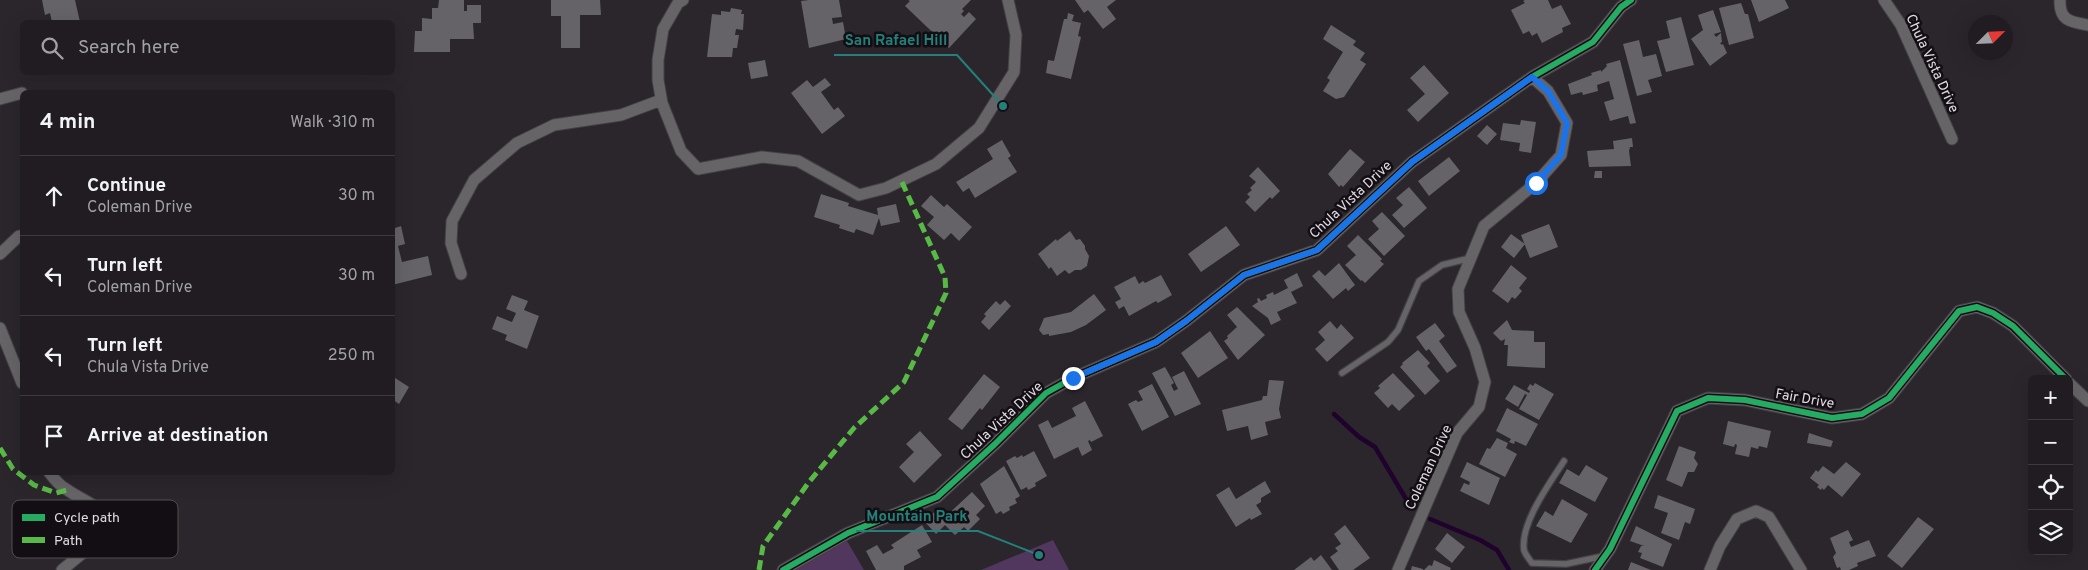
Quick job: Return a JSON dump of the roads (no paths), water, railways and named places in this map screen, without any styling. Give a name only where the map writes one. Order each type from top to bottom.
[{"type":"street","points":[[683,0],[678,3],[663,30],[659,46],[658,80],[661,100],[681,151],[698,169],[762,157],[798,161],[858,194],[886,188],[936,164],[979,128],[1014,72],[1016,35],[1011,1]]},
{"type":"street","name":"Chula Vista Drive","points":[[783,570],[848,533],[937,497],[995,444],[1046,392],[1073,378],[1156,342],[1244,275],[1317,250],[1412,162],[1532,77],[1593,42],[1621,7],[1631,0]]},
{"type":"street","name":"Chula Vista Drive","points":[[1884,0],[1901,25],[1952,139]]},
{"type":"street","points":[[2060,0],[2061,12],[2068,21],[2088,26]]},
{"type":"street","name":"Coleman Drive","points":[[1398,570],[1457,433],[1479,407],[1485,382],[1475,348],[1459,312],[1458,289],[1484,226],[1536,183],[1561,155],[1567,123],[1548,91],[1532,77]]},
{"type":"street","points":[[0,99],[20,94]]},
{"type":"street","points":[[461,274],[451,243],[452,221],[474,180],[517,143],[554,125],[621,115],[661,100]]},
{"type":"street","points":[[0,254],[20,236]]},
{"type":"street","name":"Fair Drive","points":[[1595,570],[1605,556],[1678,411],[1708,398],[1745,400],[1832,418],[1862,414],[1890,398],[1959,312],[1977,307],[1993,313],[2013,326],[2062,375]]},
{"type":"street","points":[[0,328],[20,378]]},
{"type":"street","points":[[2073,386],[2088,402]]},
{"type":"street","points":[[52,475],[67,490],[84,500]]},
{"type":"street","points":[[1710,570],[1720,546],[1737,519],[1756,511],[1769,517],[1801,570]]},
{"type":"street","points":[[62,570],[75,558]]},
{"type":"lane","points":[[1342,373],[1388,342],[1398,330],[1419,281],[1442,264],[1471,258]]},
{"type":"lane","points":[[1564,461],[1538,504],[1524,533],[1524,551],[1532,563],[1566,564],[1605,556]]},
{"type":"waterway","points":[[1334,414],[1359,437],[1375,447],[1409,504]]},
{"type":"waterway","points":[[1430,519],[1480,540],[1497,550],[1509,570]]},
{"type":"place","name":"San Rafael Hill","points":[[1003,106]]},
{"type":"place","name":"Mountain Park","points":[[1039,555]]}]
